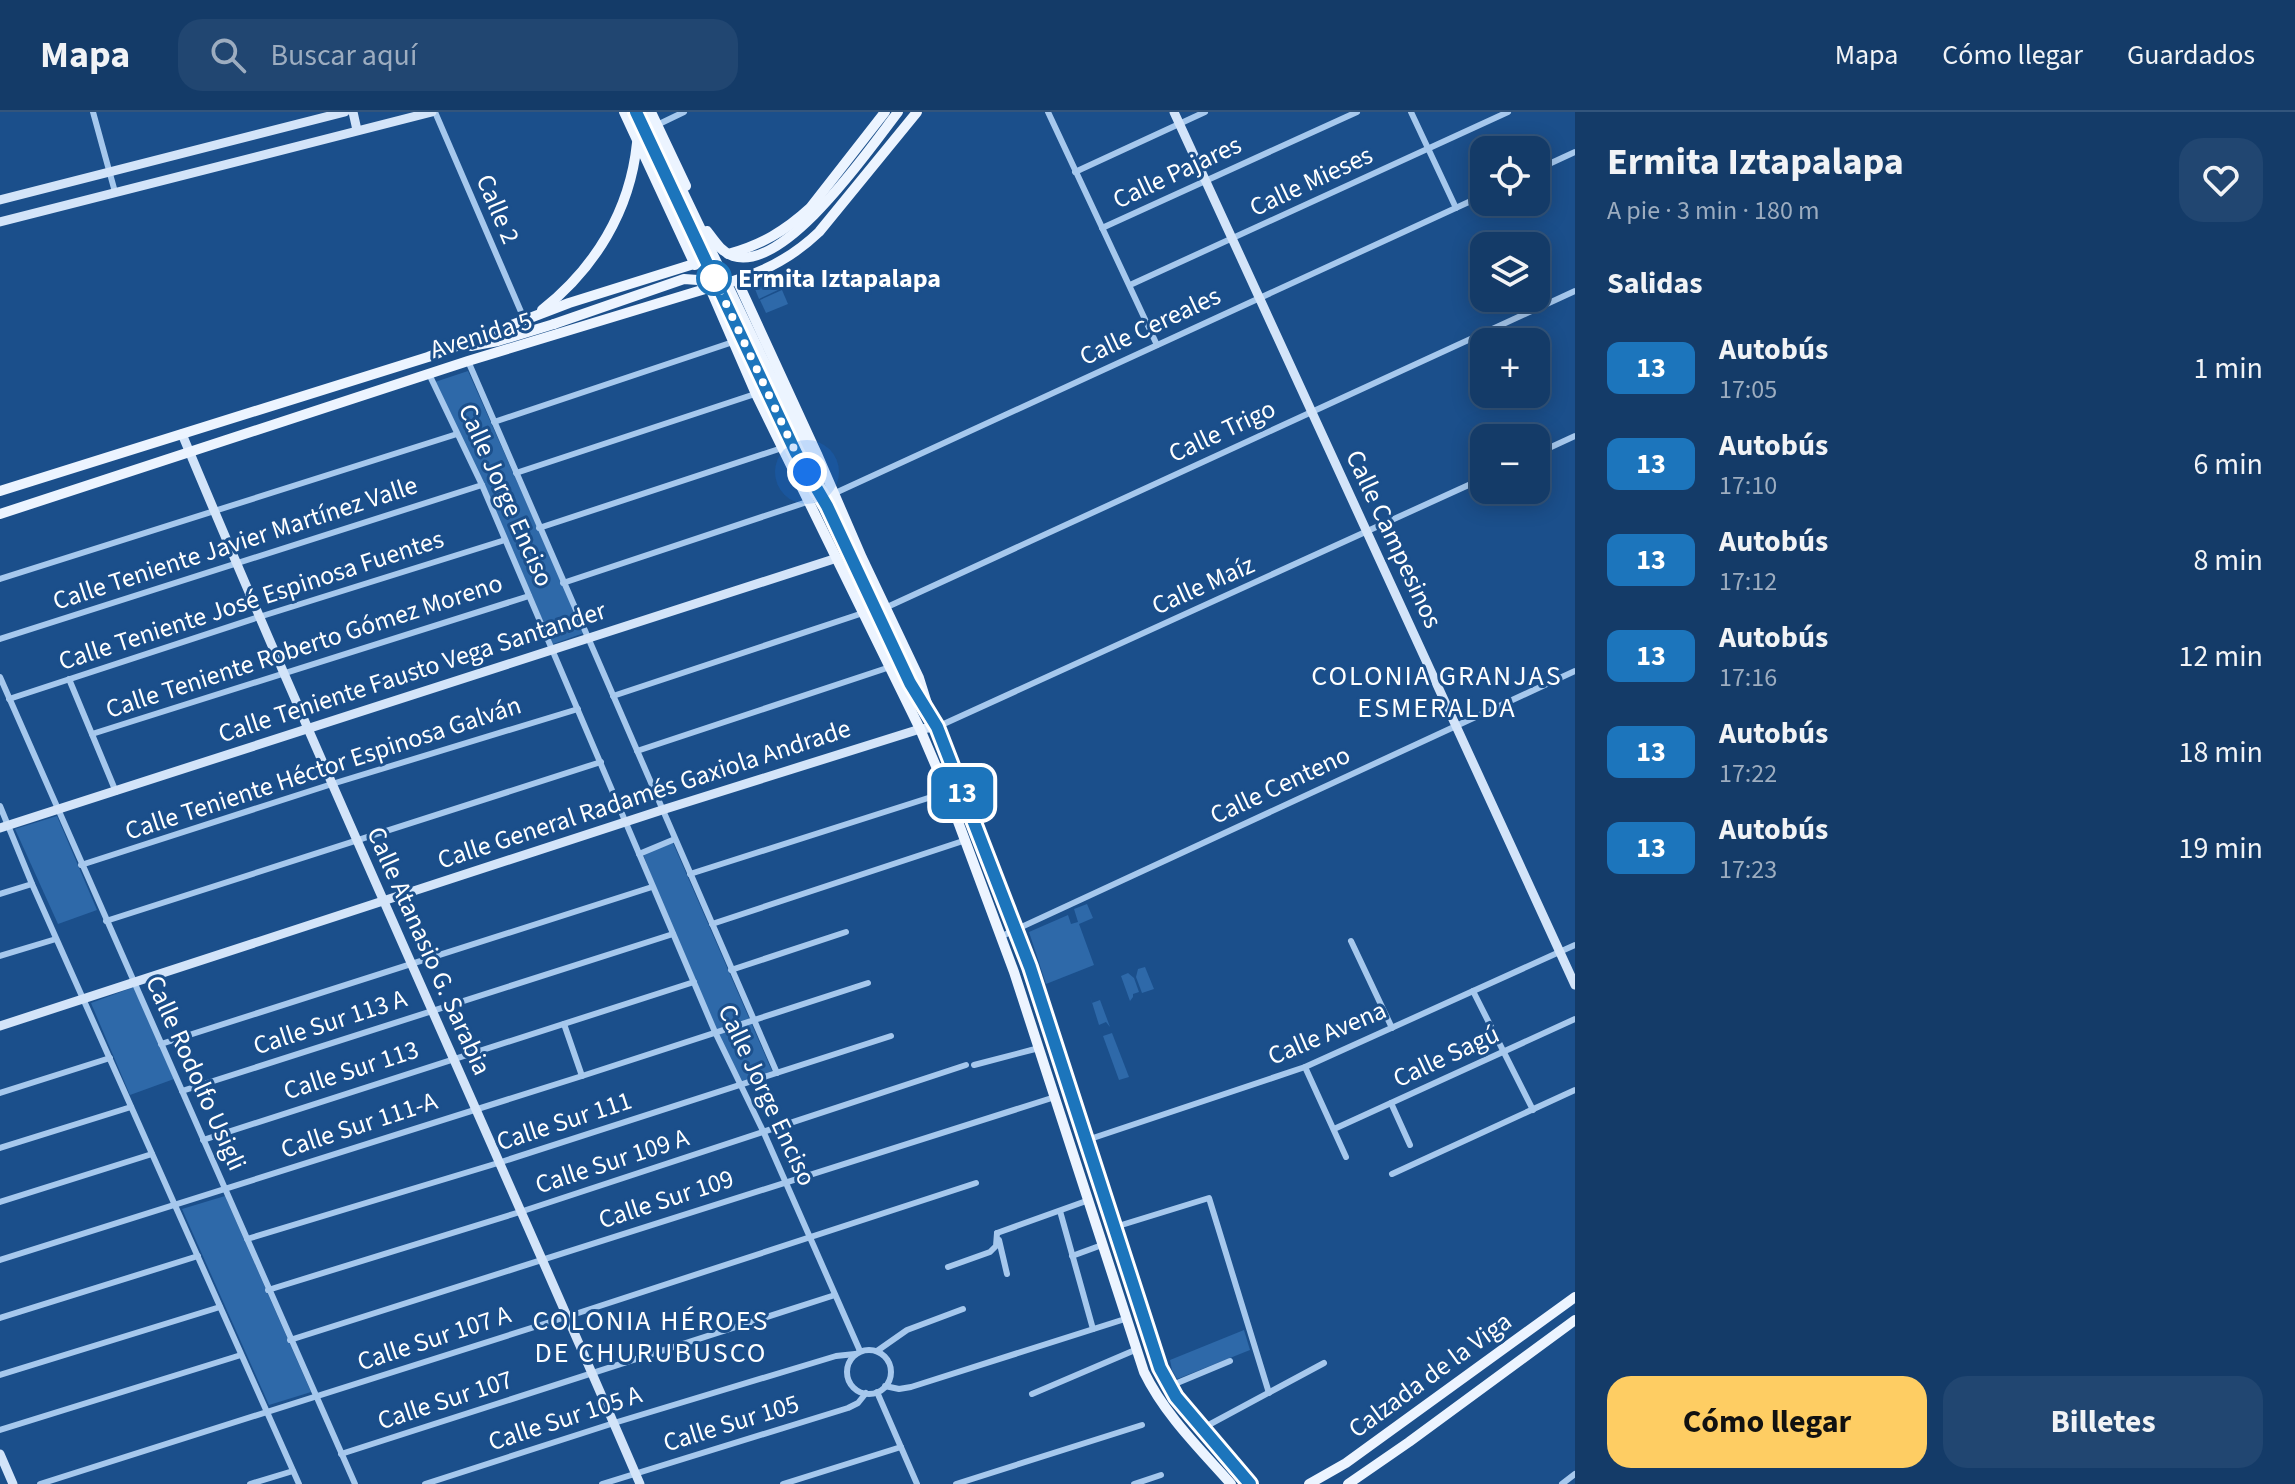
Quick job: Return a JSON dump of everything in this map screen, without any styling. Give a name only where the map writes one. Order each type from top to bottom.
[{"type":"main road","points":[[624,112],[695,265]]},
{"type":"main road","points":[[639,112],[660,144],[808,453],[815,475],[819,521]]},
{"type":"main road","points":[[639,112],[796,453],[827,506],[910,683],[937,727],[1030,967],[1160,1368],[1176,1397],[1249,1483]]},
{"type":"main road","points":[[651,112],[719,257]]},
{"type":"main road","name":"Avenida 5","points":[[0,491],[457,347],[569,303],[757,246],[795,222],[810,208],[885,112]]},
{"type":"main road","points":[[695,217],[719,247],[732,256],[747,257],[772,248],[797,231],[823,207],[898,112]]},
{"type":"main road","name":"Avenida 5","points":[[0,514],[468,361],[772,267],[805,246],[819,232],[917,112]]},
{"type":"main road","points":[[526,321],[568,289],[600,249],[625,198],[637,143]]},
{"type":"main road","points":[[669,211],[684,212],[689,208],[691,199]]},
{"type":"main road","points":[[457,347],[488,344],[684,279],[694,279],[708,286],[720,295],[729,308]]},
{"type":"main road","points":[[737,280],[919,678],[930,713]]},
{"type":"main road","points":[[710,288],[756,394],[920,729],[947,792],[1002,936],[1135,1350],[1156,1396],[1231,1484]]},
{"type":"main road","points":[[728,330],[731,318],[739,314],[753,315]]},
{"type":"main road","points":[[988,900],[1003,894]]},
{"type":"main road","points":[[1014,972],[1030,967]]},
{"type":"main road","name":"Calzada de la Viga","points":[[1309,1484],[1399,1426],[1575,1297]]},
{"type":"main road","name":"Calzada de la Viga","points":[[1348,1484],[1575,1320]]},
{"type":"main road","points":[[1399,1426],[1409,1442]]},
{"type":"street","points":[[93,112],[115,192]]},
{"type":"street","points":[[0,200],[345,112]]},
{"type":"street","points":[[353,112],[357,130]]},
{"type":"street","points":[[0,222],[433,112]]},
{"type":"street","name":"Calle 2","points":[[433,112],[526,321]]},
{"type":"street","points":[[657,125],[684,112]]},
{"type":"street","points":[[1048,112],[1157,345]]},
{"type":"street","name":"Calle Campesinos","points":[[1174,112],[1575,985]]},
{"type":"street","points":[[1075,172],[1205,112]]},
{"type":"street","name":"Calle Pajares","points":[[1102,228],[1357,112]]},
{"type":"street","points":[[1411,112],[1456,208]]},
{"type":"street","name":"Calle Mieses","points":[[1130,285],[1508,112]]},
{"type":"street","points":[[1550,164],[1575,152]]},
{"type":"street","name":"Calle Cereales","points":[[833,494],[1470,202]]},
{"type":"street","name":"Calle Trigo","points":[[885,608],[1575,291]]},
{"type":"street","points":[[494,422],[733,342]]},
{"type":"street","name":"Calle Jorge Enciso","points":[[468,361],[777,1073]]},
{"type":"street","name":"Calle Jorge Enciso","points":[[429,374],[482,485],[652,887],[715,1032],[764,1133],[858,1353]]},
{"type":"street","points":[[516,473],[756,394]]},
{"type":"street","name":"Calle Atanasio G. Sarabia","points":[[182,434],[356,840],[640,1484]]},
{"type":"street","points":[[0,579],[457,434]]},
{"type":"street","points":[[1550,448],[1575,436]]},
{"type":"street","points":[[539,528],[782,448]]},
{"type":"street","name":"Calle Maíz","points":[[937,727],[1470,484]]},
{"type":"street","name":"Calle Teniente Javier Martínez Valle","points":[[0,639],[482,485]]},
{"type":"street","points":[[563,583],[810,501]]},
{"type":"street","name":"Calle Teniente José Espinosa Fuentes","points":[[9,699],[505,540]]},
{"type":"street","name":"Calle Teniente Fausto Vega Santander","points":[[4,827],[837,558]]},
{"type":"street","name":"Calle Teniente Roberto Gómez Moreno","points":[[92,734],[529,596]]},
{"type":"street","points":[[613,696],[863,613]]},
{"type":"street","points":[[637,751],[890,667]]},
{"type":"street","name":"Calle Centeno","points":[[1002,936],[1575,671]]},
{"type":"street","name":"Calle Rodolfo Usigli","points":[[0,677],[355,1484]]},
{"type":"street","points":[[69,679],[116,792]]},
{"type":"street","name":"Calle Teniente Héctor Espinosa Galván","points":[[81,865],[578,709]]},
{"type":"street","name":"Calle General Radamés Gaxiola Andrade","points":[[0,1026],[662,810],[920,729],[937,727]]},
{"type":"street","points":[[106,921],[601,762]]},
{"type":"street","points":[[690,874],[947,792]]},
{"type":"street","points":[[0,806],[4,827],[299,1484]]},
{"type":"street","points":[[639,854],[675,839]]},
{"type":"street","points":[[712,924],[966,840]]},
{"type":"street","points":[[0,894],[32,884]]},
{"type":"street","points":[[161,1044],[652,887]]},
{"type":"street","points":[[731,970],[846,932]]},
{"type":"street","name":"Calle Sur 113 A","points":[[182,1091],[673,934]]},
{"type":"street","points":[[0,956],[56,939]]},
{"type":"street","points":[[1351,941],[1392,1028]]},
{"type":"street","name":"Calle Avena","points":[[1087,1140],[1305,1067],[1575,945]]},
{"type":"street","name":"Calle Sur 113","points":[[203,1140],[694,982]]},
{"type":"street","name":"Calle Sur 111-A","points":[[0,1260],[868,983]]},
{"type":"street","points":[[1473,991],[1533,1110]]},
{"type":"street","name":"Calle Sagú","points":[[1334,1129],[1575,1019]]},
{"type":"street","points":[[564,1024],[582,1076]]},
{"type":"street","name":"Calle Sur 111","points":[[247,1239],[498,1163],[891,1036]]},
{"type":"street","points":[[974,1065],[1039,1048]]},
{"type":"street","points":[[0,1093],[110,1058]]},
{"type":"street","name":"Calle Sur 109 A","points":[[268,1290],[520,1212],[966,1065]]},
{"type":"street","points":[[1305,1067],[1346,1157]]},
{"type":"street","points":[[1392,1174],[1575,1090]]},
{"type":"street","name":"Calle Sur 109","points":[[290,1340],[1055,1097]]},
{"type":"street","points":[[1391,1103],[1410,1145]]},
{"type":"street","points":[[0,1148],[131,1107]]},
{"type":"street","points":[[0,1202],[152,1154]]},
{"type":"street","name":"Calle Sur 107 A","points":[[40,1484],[976,1183]]},
{"type":"street","points":[[1115,1227],[1209,1198],[1269,1393]]},
{"type":"street","points":[[997,1233],[1089,1200]]},
{"type":"street","points":[[1060,1211],[1093,1329]]},
{"type":"street","points":[[948,1267],[990,1252],[996,1246],[997,1233]]},
{"type":"street","points":[[997,1233],[1007,1274]]},
{"type":"street","points":[[1072,1256],[1102,1245]]},
{"type":"street","points":[[0,1318],[198,1256]]},
{"type":"street","name":"Calle Sur 107","points":[[341,1454],[835,1295]]},
{"type":"street","points":[[0,1375],[220,1307]]},
{"type":"street","points":[[877,1351],[907,1330],[963,1309]]},
{"type":"street","points":[[885,1386],[899,1389],[911,1387],[1125,1319]]},
{"type":"street","points":[[1032,1394],[1135,1350]]},
{"type":"street","points":[[877,1351],[889,1363],[889,1379],[877,1392],[866,1393],[852,1385],[848,1377],[850,1361],[858,1353],[877,1351]]},
{"type":"street","name":"Calle Sur 105 A","points":[[425,1484],[614,1423],[836,1356],[858,1353]]},
{"type":"street","points":[[0,1430],[241,1355]]},
{"type":"street","points":[[1170,1386],[1230,1361]]},
{"type":"street","points":[[1203,1428],[1324,1363]]},
{"type":"street","points":[[877,1392],[917,1484]]},
{"type":"street","name":"Calle Sur 105","points":[[602,1484],[848,1408],[858,1403],[866,1393]]},
{"type":"street","points":[[956,1484],[1142,1425]]},
{"type":"street","points":[[783,1484],[901,1447]]},
{"type":"street","points":[[0,1454],[13,1484]]},
{"type":"street","points":[[250,1484],[293,1471]]},
{"type":"street","points":[[1562,1484],[1575,1474]]},
{"type":"street","points":[[1134,1484],[1161,1475]]},
{"type":"shaded area","points":[[776,280],[780,289],[759,299],[755,289]]},
{"type":"shaded area","points":[[782,290],[788,304],[766,313],[760,300]]},
{"type":"shaded area","points":[[468,371],[584,633],[553,644],[435,382]]},
{"type":"shaded area","points":[[57,816],[97,910],[58,924],[15,829]]},
{"type":"shaded area","points":[[673,843],[772,1071],[743,1082],[715,1032],[643,854]]},
{"type":"shaded area","points":[[1087,904],[1093,918],[1079,924],[1094,965],[1046,984],[1029,932],[1068,915],[1071,924],[1078,922],[1074,909]]},
{"type":"shaded area","points":[[1145,967],[1154,989],[1142,993],[1136,977],[1138,969]]},
{"type":"shaded area","points":[[1128,973],[1134,978],[1139,992],[1133,994],[1130,1001],[1121,976]]},
{"type":"shaded area","points":[[134,987],[174,1079],[130,1095],[91,1003]]},
{"type":"shaded area","points":[[1100,1000],[1110,1027],[1106,1022],[1099,1025],[1092,1003]]},
{"type":"shaded area","points":[[1112,1033],[1129,1077],[1119,1080],[1103,1036]]},
{"type":"shaded area","points":[[225,1196],[311,1392],[269,1405],[182,1209]]},
{"type":"shaded area","points":[[1244,1330],[1250,1350],[1177,1379],[1170,1360]]},
{"type":"bus line","name":"13","points":[[636,112],[796,453],[827,506],[910,683],[937,727],[1030,967],[1160,1368],[1176,1397],[1250,1484]]},
{"type":"place","name":"Ermita Iztapalapa","points":[[714,278]]},
{"type":"district","name":"COLONIA GRANJAS ESMERALDA","points":[[1437,692]]},
{"type":"district","name":"COLONIA HÉROES DE CHURUBUSCO","points":[[651,1337]]},
{"type":"route","points":[[714,278],[807,472]]}]
